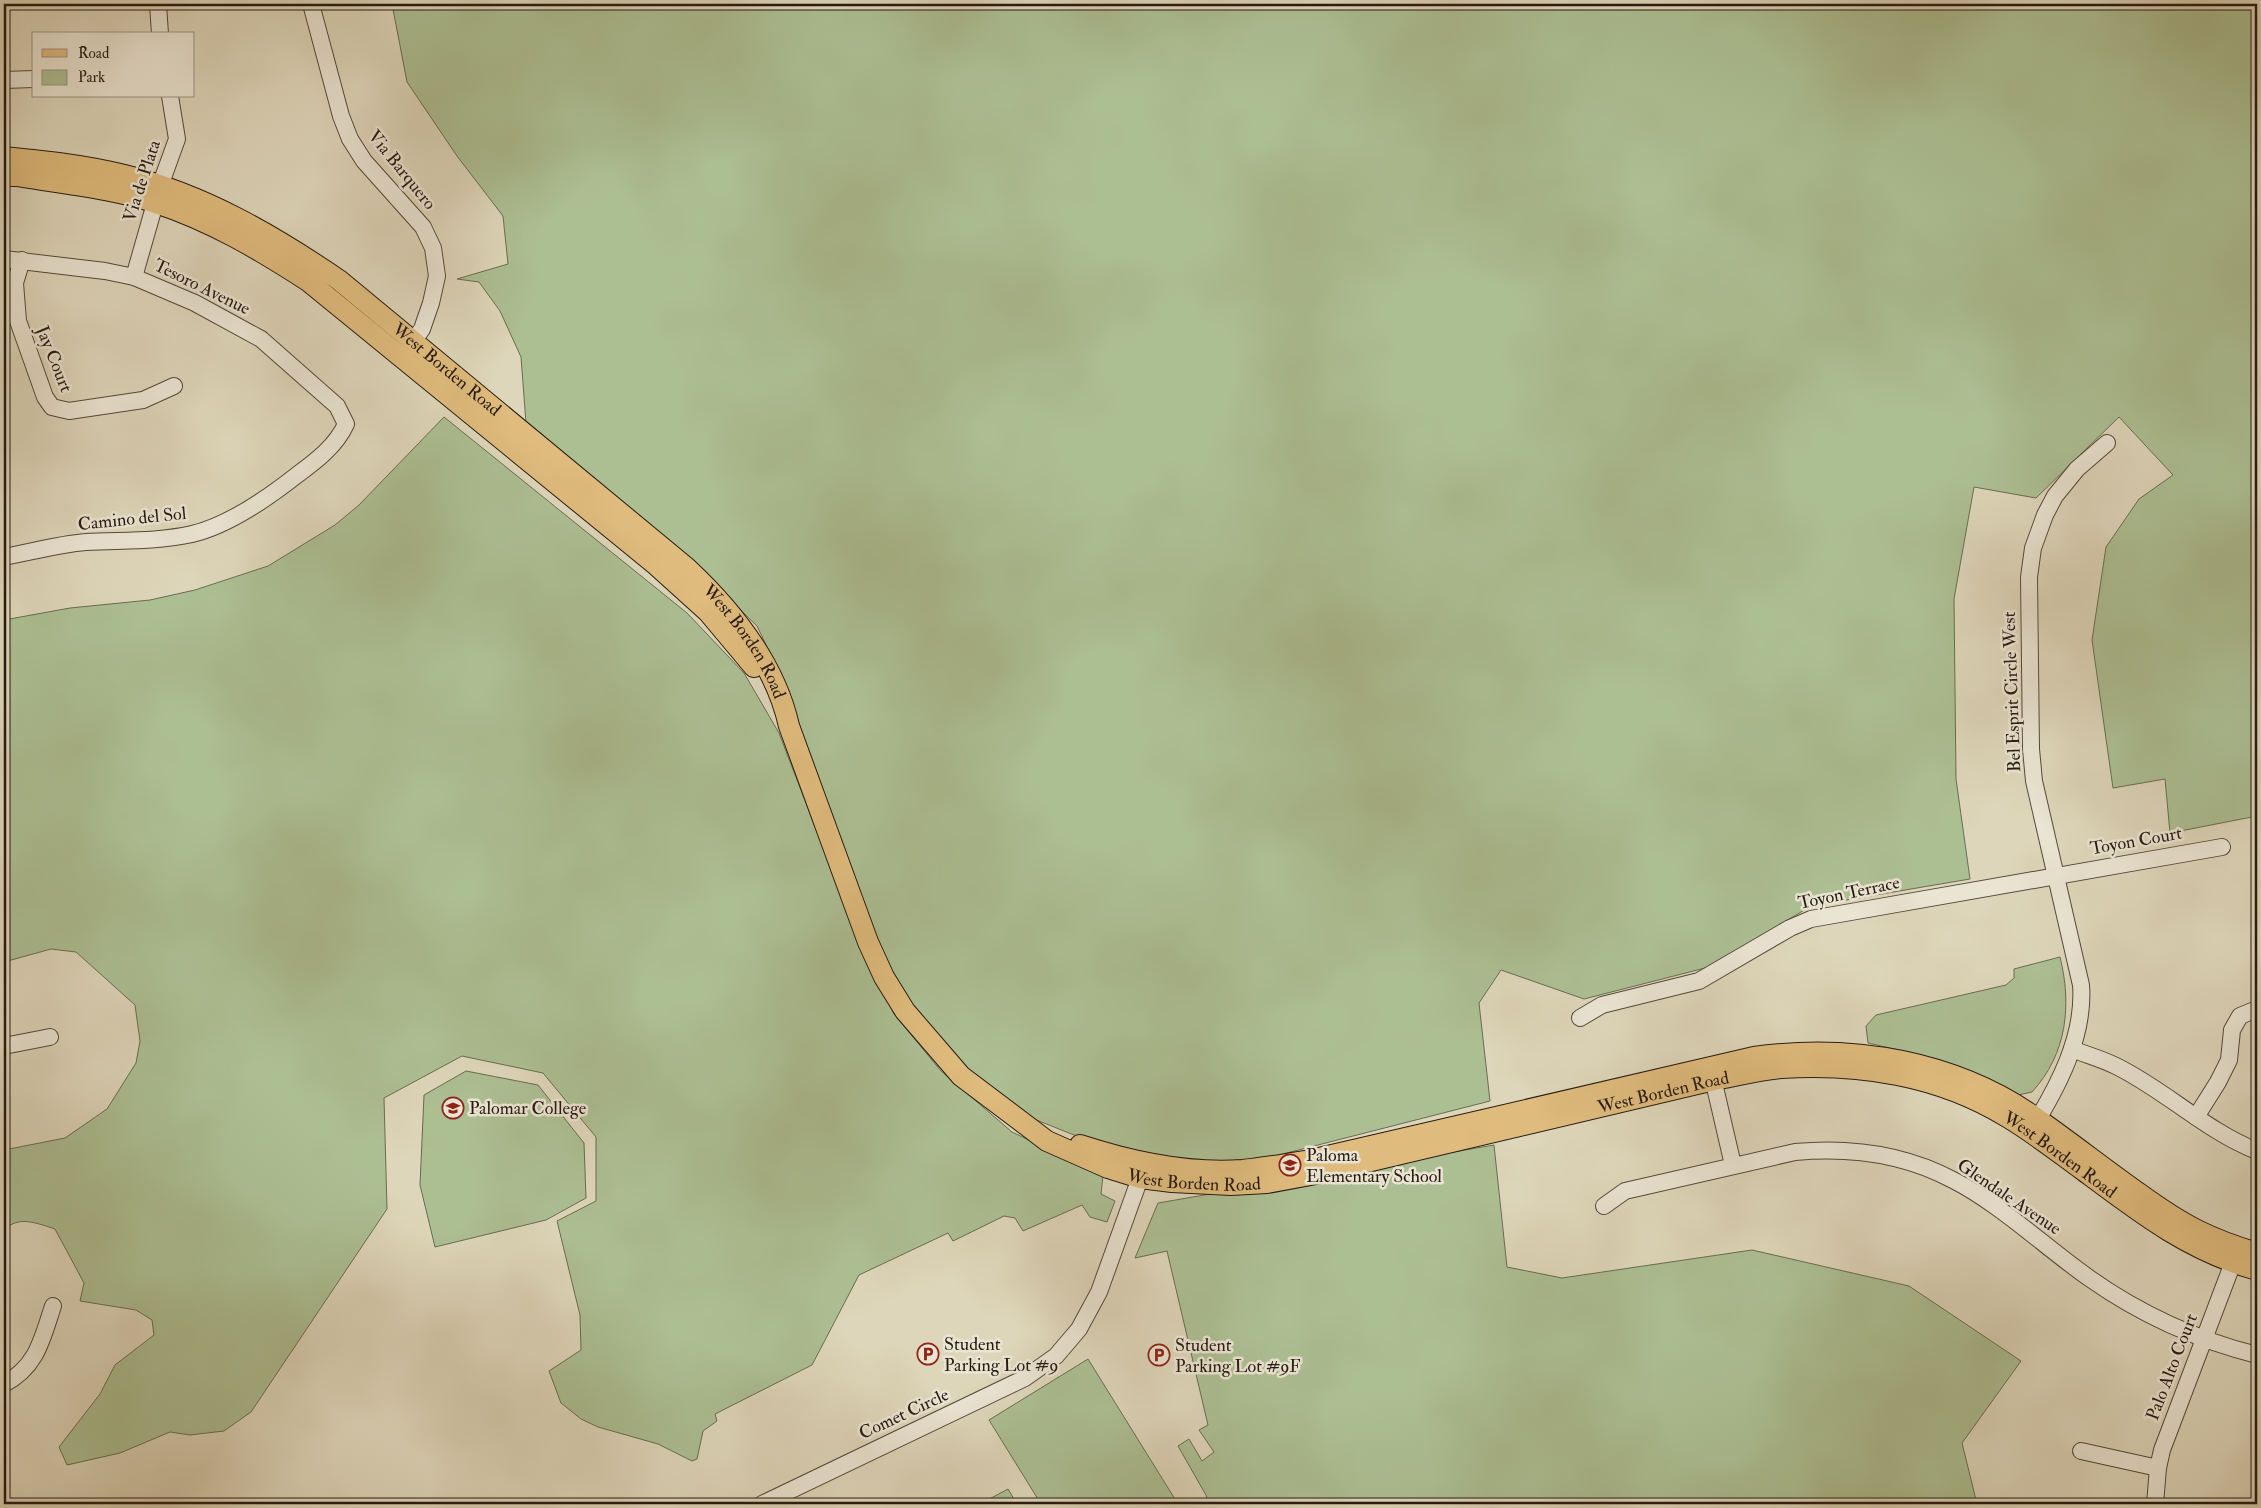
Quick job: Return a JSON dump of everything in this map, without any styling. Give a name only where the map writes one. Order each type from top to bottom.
[{"type":"main road","name":"West Borden Road","points":[[4,158],[57,162],[124,175],[158,194]]},
{"type":"main road","name":"West Borden Road","points":[[4,176],[17,176],[117,192],[192,197],[241,219],[288,245],[339,280],[408,349],[687,568],[715,595],[765,662],[784,702],[789,726],[868,942],[884,977],[905,1011],[960,1076],[986,1097],[1036,1130],[1143,1170],[1231,1185],[1267,1182],[1316,1174],[1799,1051],[1868,1054],[1908,1062],[1967,1081],[2003,1098],[2033,1125],[2178,1238],[2243,1255],[2257,1270]]},
{"type":"street","points":[[158,4],[160,32]]},
{"type":"street","name":"Via Barquero","points":[[311,4],[341,116],[350,139],[364,161],[422,227],[433,248],[437,276],[431,303],[408,349]]},
{"type":"street","points":[[4,80],[32,79]]},
{"type":"street","name":"Via de Plata","points":[[134,277],[158,194],[177,139],[170,98]]},
{"type":"street","name":"Tesoro Avenue","points":[[4,258],[105,271],[134,277],[195,303],[261,339],[337,406],[346,424]]},
{"type":"street","name":"Jay Court","points":[[22,260],[16,283],[18,321],[45,397],[52,407],[69,411],[143,400],[174,386]]},
{"type":"street","name":"Camino del Sol","points":[[4,557],[84,542],[139,541],[193,534],[232,518],[282,486],[314,462],[340,438],[346,424]]},
{"type":"street","name":"Bel Esprit Circle West","points":[[2033,1125],[2072,1049],[2083,1006],[2081,985],[2034,782],[2030,567],[2033,548],[2045,515],[2055,496],[2077,469],[2107,443]]},
{"type":"street","name":"Toyon Court","points":[[2056,875],[2222,847]]},
{"type":"street","name":"Toyon Terrace","points":[[1580,1018],[1602,1005],[1699,981],[1790,928],[1811,919],[2056,875]]},
{"type":"street","points":[[2196,1117],[2229,1060],[2232,1030],[2240,1016],[2257,1009]]},
{"type":"street","points":[[4,1046],[50,1037]]},
{"type":"street","points":[[2072,1049],[2116,1066],[2196,1117],[2257,1151]]},
{"type":"street","points":[[1712,1073],[1733,1165]]},
{"type":"street","name":"Glendale Avenue","points":[[1604,1206],[1625,1191],[1794,1152],[1837,1150],[1871,1153],[1925,1167],[1954,1180],[2124,1301],[2204,1339],[2257,1355]]},
{"type":"street","name":"Comet Circle","points":[[762,1504],[1025,1378],[1056,1356],[1079,1329],[1099,1292],[1143,1170]]},
{"type":"street","name":"Palo Alto Court","points":[[2155,1504],[2158,1468],[2162,1450],[2204,1339],[2243,1255]]},
{"type":"street","points":[[4,1384],[18,1377],[38,1352],[54,1306]]},
{"type":"street","points":[[2081,1451],[2158,1468]]},
{"type":"green space","points":[[392,4],[2257,4],[2257,816],[2170,833],[2165,779],[2113,788],[2092,640],[2106,547],[2139,499],[2173,475],[2119,417],[2036,498],[1974,487],[1954,599],[1956,779],[1970,879],[1811,906],[1709,967],[1584,999],[1501,970],[1479,1003],[1490,1101],[1271,1157],[1206,1163],[1144,1152],[1074,1135],[1024,1115],[972,1078],[926,1024],[894,981],[840,841],[786,686],[757,626],[681,552],[526,423],[521,357],[500,311],[479,282],[457,279],[508,264],[503,216],[457,156],[407,82]]},
{"type":"green space","points":[[444,417],[687,613],[744,673],[779,733],[869,967],[894,1014],[941,1071],[1012,1132],[1103,1176],[1101,1194],[1115,1201],[1107,1222],[1090,1217],[1082,1205],[1023,1231],[1015,1218],[1004,1216],[953,1241],[948,1233],[859,1275],[812,1365],[715,1414],[717,1421],[703,1431],[697,1459],[692,1461],[658,1444],[598,1427],[581,1419],[561,1403],[549,1371],[581,1350],[580,1315],[557,1221],[596,1201],[596,1137],[543,1073],[462,1056],[384,1098],[387,1209],[251,1412],[224,1431],[190,1435],[170,1432],[120,1453],[67,1465],[59,1447],[100,1394],[115,1365],[154,1335],[152,1320],[136,1310],[80,1301],[84,1283],[55,1229],[35,1223],[22,1222],[9,1226],[4,1231],[4,1150],[65,1138],[107,1109],[136,1063],[140,1041],[135,1005],[76,952],[51,949],[4,962],[4,620],[70,608],[150,600],[195,590],[268,566],[335,525],[359,505]]},
{"type":"green space","points":[[2060,957],[2066,993],[2064,1028],[2053,1062],[2032,1092],[2018,1095],[1972,1072],[1937,1059],[1868,1043],[1866,1026],[1876,1015],[2006,985],[2014,978],[2014,969]]},
{"type":"green space","points":[[466,1071],[538,1085],[584,1143],[586,1198],[546,1220],[435,1247],[420,1185],[424,1095]]},
{"type":"green space","points":[[1494,1145],[1507,1267],[1562,1278],[1752,1250],[1909,1286],[2021,1361],[1962,1443],[1977,1504],[1197,1504],[1207,1497],[1178,1446],[1189,1439],[1202,1461],[1214,1452],[1199,1430],[1208,1425],[1167,1251],[1135,1258],[1158,1203]]},
{"type":"green space","points":[[1088,1359],[1178,1504],[1041,1504],[989,1420]]},
{"type":"green space","points":[[1008,1489],[1017,1504],[980,1504]]},
{"type":"place","name":"Palomar College","points":[[453,1108]]},
{"type":"place","name":"Paloma Elementary School","points":[[1290,1165]]},
{"type":"place","name":"Student Parking Lot #9","points":[[928,1354]]},
{"type":"place","name":"Student Parking Lot #9F","points":[[1159,1355]]}]
